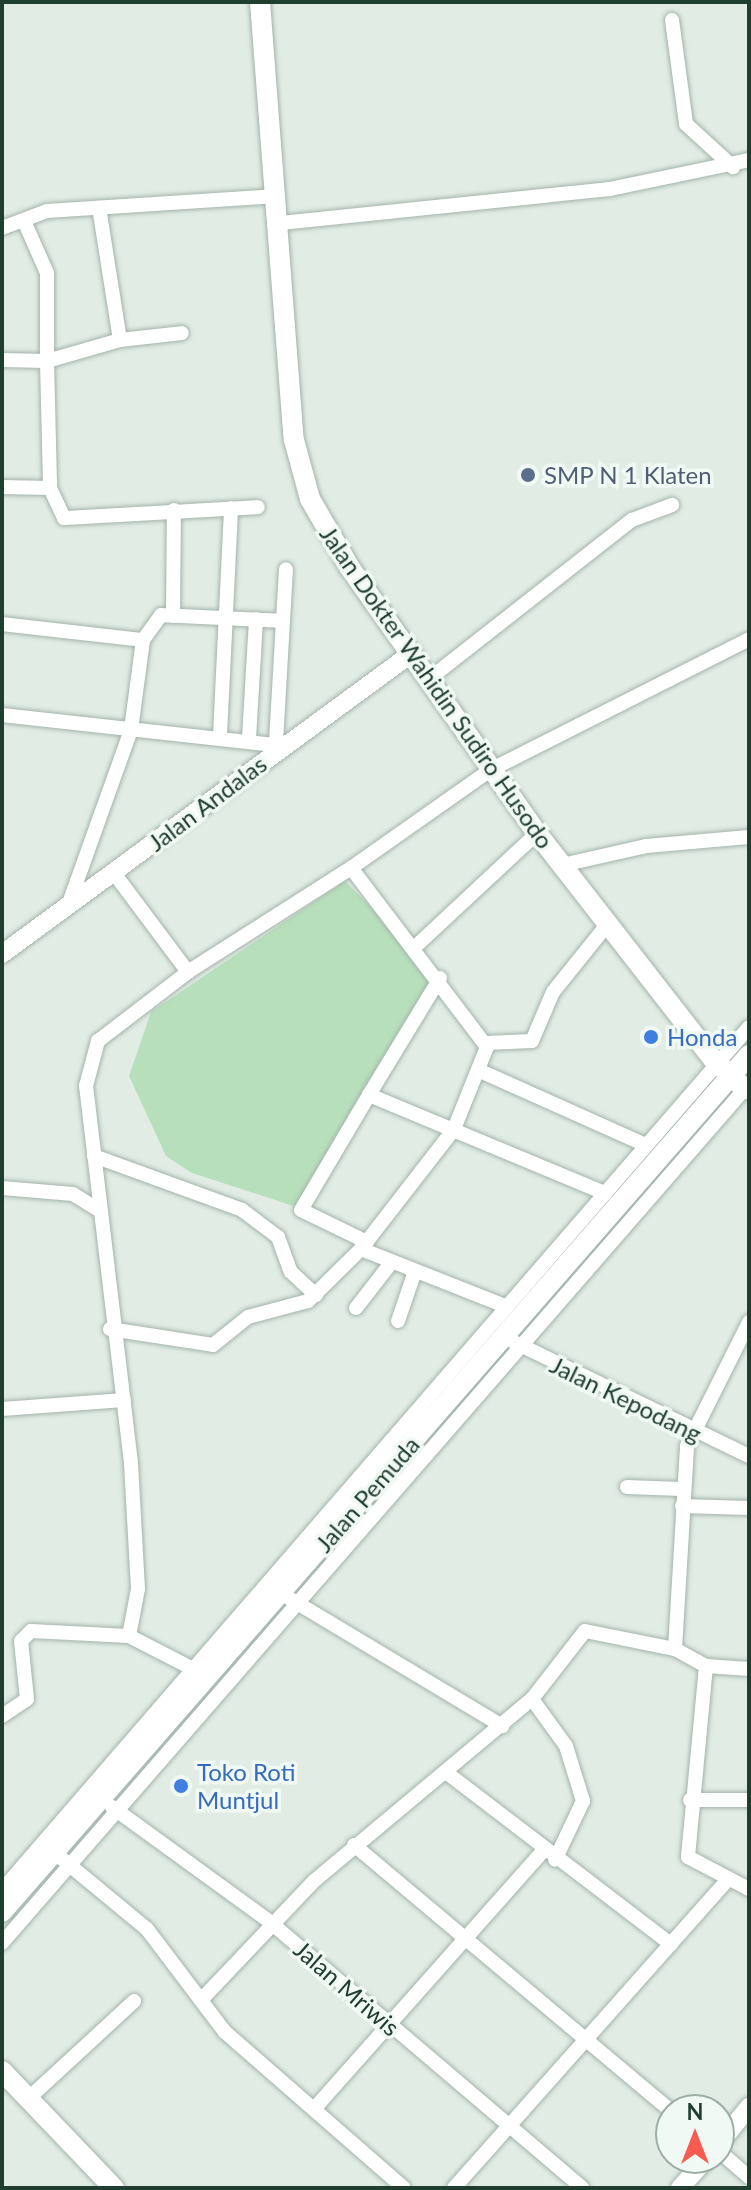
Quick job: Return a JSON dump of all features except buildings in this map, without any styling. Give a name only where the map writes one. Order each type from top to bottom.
[{"type":"main road","name":"Jalan Dokter Wahidin Sudiro Husodo","points":[[260,2],[281,223],[298,467],[331,540],[537,833],[606,926],[738,1081]]},
{"type":"main road","name":"Jalan Pemuda","points":[[11,1891],[62,1860],[110,1806],[203,1673],[289,1598],[738,1081],[749,1055]]},
{"type":"main road","points":[[2,2071],[114,2188]]},
{"type":"street","points":[[672,20],[686,124],[733,167]]},
{"type":"street","points":[[281,223],[681,180],[749,160]]},
{"type":"street","points":[[2,228],[24,221],[99,208],[278,196]]},
{"type":"street","points":[[99,208],[120,340]]},
{"type":"street","points":[[24,221],[47,273],[50,488],[64,518],[258,507]]},
{"type":"street","points":[[2,360],[47,361],[120,340],[182,333]]},
{"type":"street","points":[[2,487],[50,488]]},
{"type":"street","points":[[429,679],[632,520],[672,505]]},
{"type":"street","points":[[220,735],[231,508]]},
{"type":"street","points":[[173,616],[174,510]]},
{"type":"street","points":[[2,715],[131,730],[249,738],[279,744],[286,569]]},
{"type":"street","points":[[68,906],[131,730],[143,640],[153,618],[225,616],[283,621]]},
{"type":"street","points":[[249,738],[256,619]]},
{"type":"street","points":[[2,624],[143,640]]},
{"type":"street","points":[[129,1636],[138,1589],[124,1400],[110,1329],[94,1180],[89,1055],[116,1024],[188,972],[351,868],[492,769],[749,639]]},
{"type":"street","name":"Jalan Andalas","points":[[4,952],[114,873],[279,744],[412,653]]},
{"type":"street","points":[[416,946],[537,833]]},
{"type":"street","points":[[562,865],[646,846],[749,837]]},
{"type":"street","points":[[351,868],[416,946],[486,1043]]},
{"type":"street","points":[[114,873],[188,972]]},
{"type":"street","points":[[486,1043],[532,1041],[553,992],[606,926]]},
{"type":"street","points":[[440,978],[301,1210],[414,1274],[505,1306]]},
{"type":"street","points":[[11,1891],[203,1673],[505,1306],[646,1145],[738,1081],[749,1027]]},
{"type":"street","points":[[110,1329],[213,1345],[248,1317],[316,1295],[364,1246],[454,1129],[486,1043]]},
{"type":"street","points":[[478,1070],[646,1145]]},
{"type":"street","points":[[369,1095],[605,1193]]},
{"type":"street","points":[[94,1156],[242,1210],[278,1237],[291,1272],[316,1295]]},
{"type":"street","points":[[73,1194],[94,1180]]},
{"type":"street","points":[[2,1188],[73,1194],[99,1210]]},
{"type":"street","points":[[356,1308],[391,1263]]},
{"type":"street","points":[[398,1321],[414,1274]]},
{"type":"street","points":[[675,1649],[681,1489],[692,1432],[749,1322]]},
{"type":"street","name":"Jalan Kepodang","points":[[512,1341],[692,1432],[749,1456]]},
{"type":"street","points":[[2,1409],[124,1400]]},
{"type":"street","points":[[627,1487],[681,1489]]},
{"type":"street","points":[[682,1506],[749,1508]]},
{"type":"street","points":[[110,1806],[289,1598],[502,1726]]},
{"type":"street","points":[[201,2000],[270,1922],[354,1845],[447,1773],[532,1699],[578,1638],[598,1628],[675,1649],[706,1666],[749,1669]]},
{"type":"street","points":[[2,1716],[27,1699],[24,1635],[71,1629],[129,1636],[203,1673]]},
{"type":"street","points":[[706,1666],[690,1800],[688,1857],[749,1889]]},
{"type":"street","points":[[314,2109],[462,1936],[549,1855],[583,1801],[566,1746],[532,1699]]},
{"type":"street","points":[[447,1773],[549,1855],[671,1944]]},
{"type":"street","points":[[690,1800],[749,1800]]},
{"type":"street","name":"Jalan Mriwis","points":[[110,1806],[270,1922],[582,2188]]},
{"type":"street","points":[[354,1845],[655,2098]]},
{"type":"street","points":[[2,1943],[34,1906],[62,1860],[147,1929],[225,2032],[404,2188]]},
{"type":"street","points":[[454,2188],[588,2041],[728,1879]]},
{"type":"street","points":[[29,2098],[134,2001]]},
{"type":"street","points":[[735,2124],[749,2107]]},
{"type":"green space","points":[[345,881],[439,977],[306,1210],[192,1173],[166,1156],[129,1076],[151,1012]]},
{"type":"place","name":"SMP N 1 Klaten","points":[[528,475]]},
{"type":"place","name":"Honda","points":[[651,1037]]},
{"type":"place","name":"Toko Roti Muntjul","points":[[181,1786]]}]
